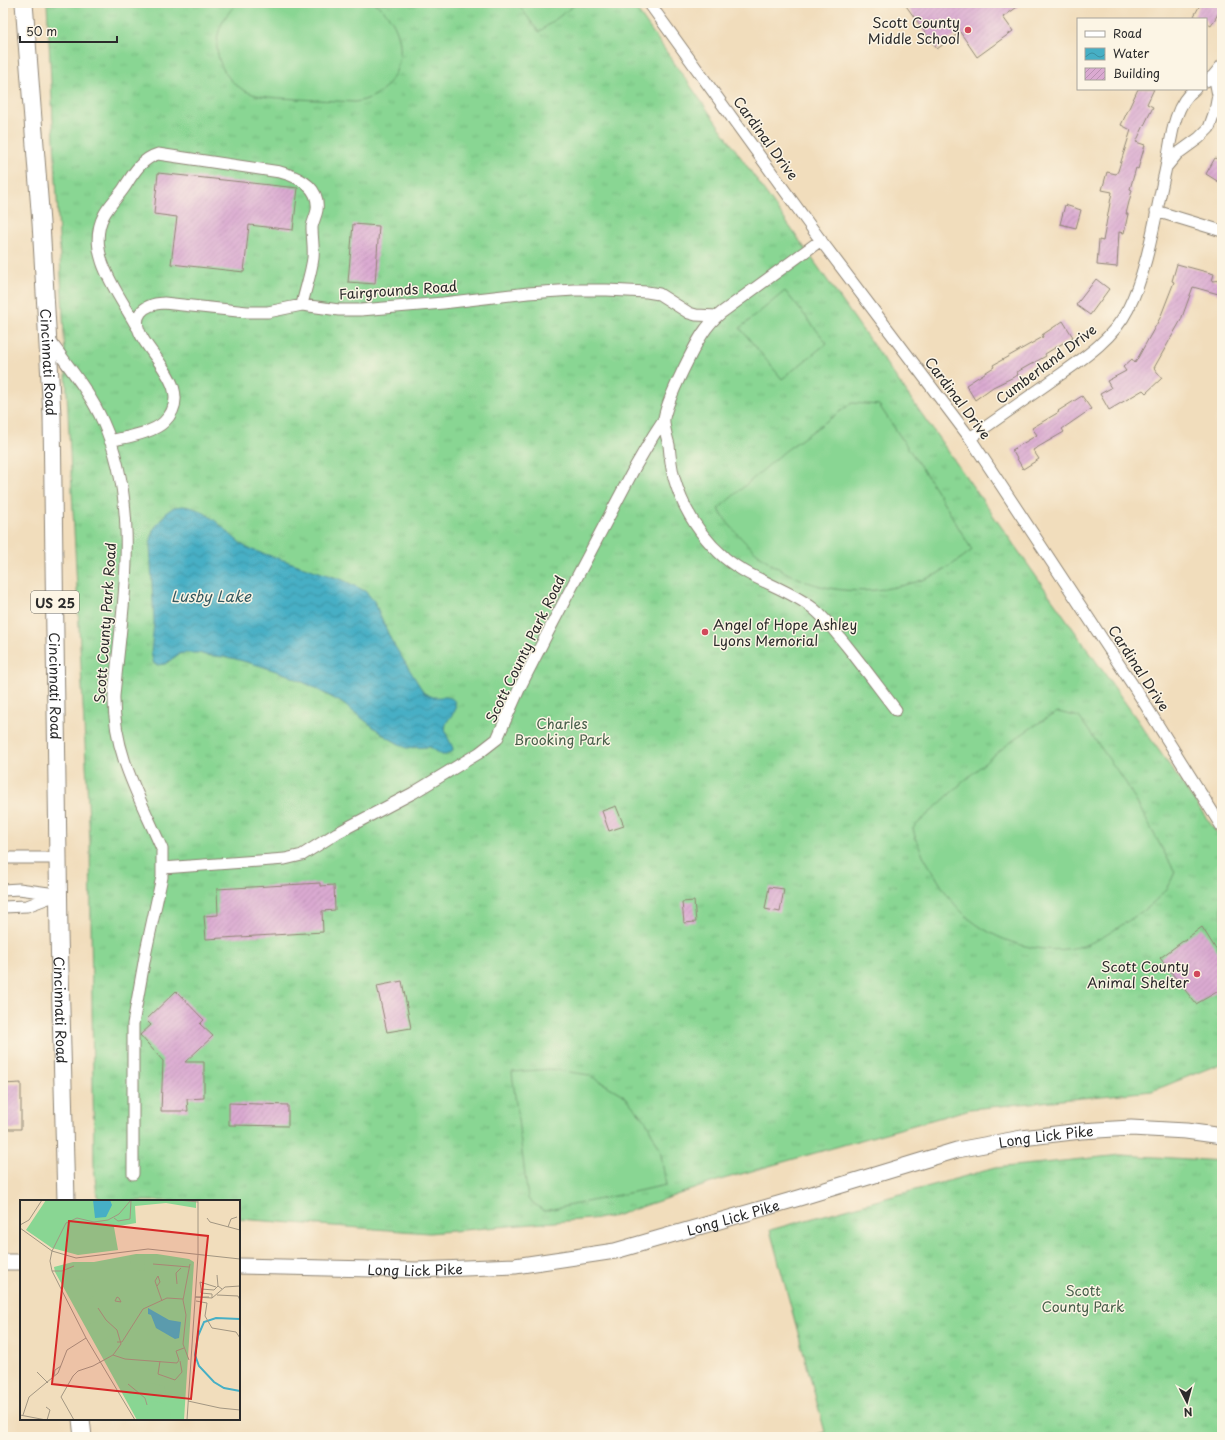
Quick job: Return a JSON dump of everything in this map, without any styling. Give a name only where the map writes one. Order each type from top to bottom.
[{"type":"main road","name":"Cincinnati Road","points":[[24,3],[48,338],[52,423],[58,858],[66,1200]]},
{"type":"main road","name":"Long Lick Pike","points":[[240,1266],[416,1270],[515,1266],[615,1251],[799,1198],[957,1150],[1022,1138],[1081,1131],[1131,1128],[1186,1131],[1222,1136]]},
{"type":"main road","points":[[3,1262],[20,1262]]},
{"type":"main road","points":[[81,1420],[83,1437]]},
{"type":"street","name":"Cardinal Drive","points":[[648,3],[821,240],[970,438],[1136,690],[1222,827]]},
{"type":"street","points":[[1166,166],[1177,154],[1199,138],[1209,128],[1215,111],[1218,95],[1210,78],[1222,65]]},
{"type":"street","name":"Cumberland Drive","points":[[970,438],[1089,354],[1112,333],[1128,310],[1142,274],[1166,166],[1172,130],[1183,103],[1194,90]]},
{"type":"street","points":[[110,441],[156,427],[164,422],[170,415],[174,406],[175,396],[169,377],[146,343],[117,293],[106,271],[100,248],[99,230],[104,215],[145,160],[158,154],[280,172],[298,178],[311,188],[315,194],[317,208],[312,227],[314,243],[313,258],[302,306]]},
{"type":"street","points":[[1156,211],[1222,231]]},
{"type":"street","points":[[821,240],[708,324],[701,335],[672,397],[664,419],[671,464],[678,490],[690,515],[705,537],[735,566],[758,580],[804,602],[814,610],[834,630],[896,710]]},
{"type":"street","name":"Fairgrounds Road","points":[[138,327],[138,317],[141,312],[149,305],[164,303],[258,312],[302,306],[339,310],[361,310],[443,303],[559,290],[607,290],[661,294],[689,313],[696,315],[717,316]]},
{"type":"street","name":"Scott County Park Road","points":[[48,338],[88,395],[103,422],[114,452],[121,484],[126,533],[125,581],[114,696],[114,713],[116,730],[125,762],[162,849],[163,868],[285,859],[302,855],[337,833],[444,775],[497,738],[520,687],[548,632],[635,466],[652,436],[664,419]]},
{"type":"street","points":[[3,858],[58,858]]},
{"type":"street","points":[[133,1174],[133,1024],[146,951],[159,896],[163,868]]},
{"type":"street","points":[[3,890],[19,889],[59,894]]},
{"type":"street","points":[[3,907],[27,906],[59,894]]},
{"type":"green space","name":"Charles Brooking Park","points":[[47,3],[632,3],[1222,840],[1222,1063],[1152,1091],[970,1109],[720,1180],[612,1217],[429,1233],[240,1219],[240,1200],[102,1200],[97,1196],[94,1166],[90,842]]},
{"type":"green space","points":[[238,3],[374,3],[387,14],[396,28],[400,44],[399,60],[394,74],[385,87],[372,97],[355,102],[270,97],[252,94],[237,86],[231,80],[225,73],[218,57],[217,41],[222,23],[233,7]]},
{"type":"green space","points":[[517,3],[577,3],[539,32]]},
{"type":"green space","points":[[785,291],[827,343],[782,379],[740,328]]},
{"type":"green space","points":[[852,403],[879,405],[935,488],[972,550],[937,574],[897,587],[858,591],[834,589],[811,583],[789,574],[769,562],[750,547],[733,529],[718,509],[785,451]]},
{"type":"green space","points":[[1058,712],[1079,717],[1126,783],[1175,872],[1167,888],[1156,900],[1143,911],[1112,931],[1085,945],[1070,949],[1054,950],[1021,945],[1005,940],[976,924],[964,914],[948,896],[928,864],[919,847],[913,828],[964,781],[1000,751],[1018,737]]},
{"type":"green space","points":[[550,1069],[589,1075],[623,1095],[646,1121],[660,1149],[666,1185],[544,1211],[528,1199],[512,1072]]},
{"type":"green space","name":"Scott County Park","points":[[1121,1155],[1222,1161],[1222,1437],[809,1437],[825,1432],[770,1230],[995,1168]]},
{"type":"water","name":"Lusby Lake","points":[[183,506],[193,508],[210,516],[247,548],[343,580],[365,591],[374,601],[391,640],[424,693],[433,697],[446,697],[454,701],[455,711],[447,722],[445,729],[453,747],[453,751],[446,755],[442,755],[430,747],[406,748],[385,736],[342,703],[288,675],[261,666],[232,658],[199,653],[179,654],[165,664],[154,664],[151,653],[154,622],[150,545],[153,530],[167,512],[174,507]]},
{"type":"building","name":"Scott County Middle School","points":[[904,3],[1023,3],[1003,17],[1013,31],[977,57],[960,32],[937,49]]},
{"type":"building","points":[[1201,3],[1222,3],[1222,7],[1211,26],[1207,24],[1207,18],[1197,18],[1194,16]]},
{"type":"building","points":[[1138,90],[1154,90],[1147,104],[1153,107],[1136,142],[1145,145],[1130,189],[1132,190],[1126,214],[1128,214],[1124,233],[1119,232],[1117,267],[1097,265],[1099,240],[1103,241],[1112,192],[1102,190],[1107,172],[1116,174],[1118,171],[1131,130],[1121,125]]},
{"type":"building","points":[[1215,158],[1222,162],[1222,184],[1206,174]]},
{"type":"building","points":[[158,173],[298,188],[293,230],[249,225],[244,272],[171,264],[177,217],[154,214]]},
{"type":"building","points":[[1065,205],[1081,210],[1076,228],[1060,224]]},
{"type":"building","points":[[353,224],[379,226],[375,284],[348,282]]},
{"type":"building","points":[[1177,264],[1214,274],[1212,281],[1222,280],[1222,295],[1193,287],[1181,320],[1154,368],[1162,378],[1146,393],[1143,390],[1109,410],[1100,394],[1111,388],[1107,381],[1126,371],[1123,367],[1132,359],[1135,363],[1160,318],[1174,282],[1172,281]]},
{"type":"building","points":[[1096,279],[1109,289],[1090,315],[1076,305]]},
{"type":"building","points":[[1063,321],[1073,337],[1045,354],[1046,356],[1017,372],[1018,375],[993,387],[975,400],[966,385],[994,367],[993,365],[1043,337],[1042,335]]},
{"type":"building","points":[[1082,396],[1091,409],[1062,429],[1064,432],[1033,450],[1039,459],[1023,469],[1012,450],[1037,435],[1032,428]]},
{"type":"building","points":[[616,806],[624,826],[609,831],[602,811]]},
{"type":"building","points":[[320,883],[320,886],[334,885],[335,910],[322,911],[323,932],[206,939],[204,916],[218,915],[217,889]]},
{"type":"building","points":[[769,887],[784,889],[780,912],[765,909]]},
{"type":"building","points":[[694,901],[696,922],[684,923],[682,902]]},
{"type":"building","name":"Scott County Animal Shelter","points":[[1202,927],[1222,959],[1222,989],[1196,1004],[1160,958]]},
{"type":"building","points":[[402,981],[411,1028],[387,1032],[377,986]]},
{"type":"building","points":[[176,991],[204,1020],[200,1024],[213,1036],[185,1062],[204,1062],[204,1098],[187,1099],[188,1111],[161,1111],[163,1061],[140,1035],[151,1025],[146,1020]]},
{"type":"building","points":[[21,1083],[21,1129],[3,1129],[3,1084]]},
{"type":"building","points":[[229,1103],[288,1105],[288,1126],[229,1125]]},
{"type":"place","name":"Scott County Middle School","points":[[968,30]]},
{"type":"place","name":"Angel of Hope Ashley Lyons Memorial","points":[[705,632]]},
{"type":"place","name":"Scott County Animal Shelter","points":[[1197,974]]}]
